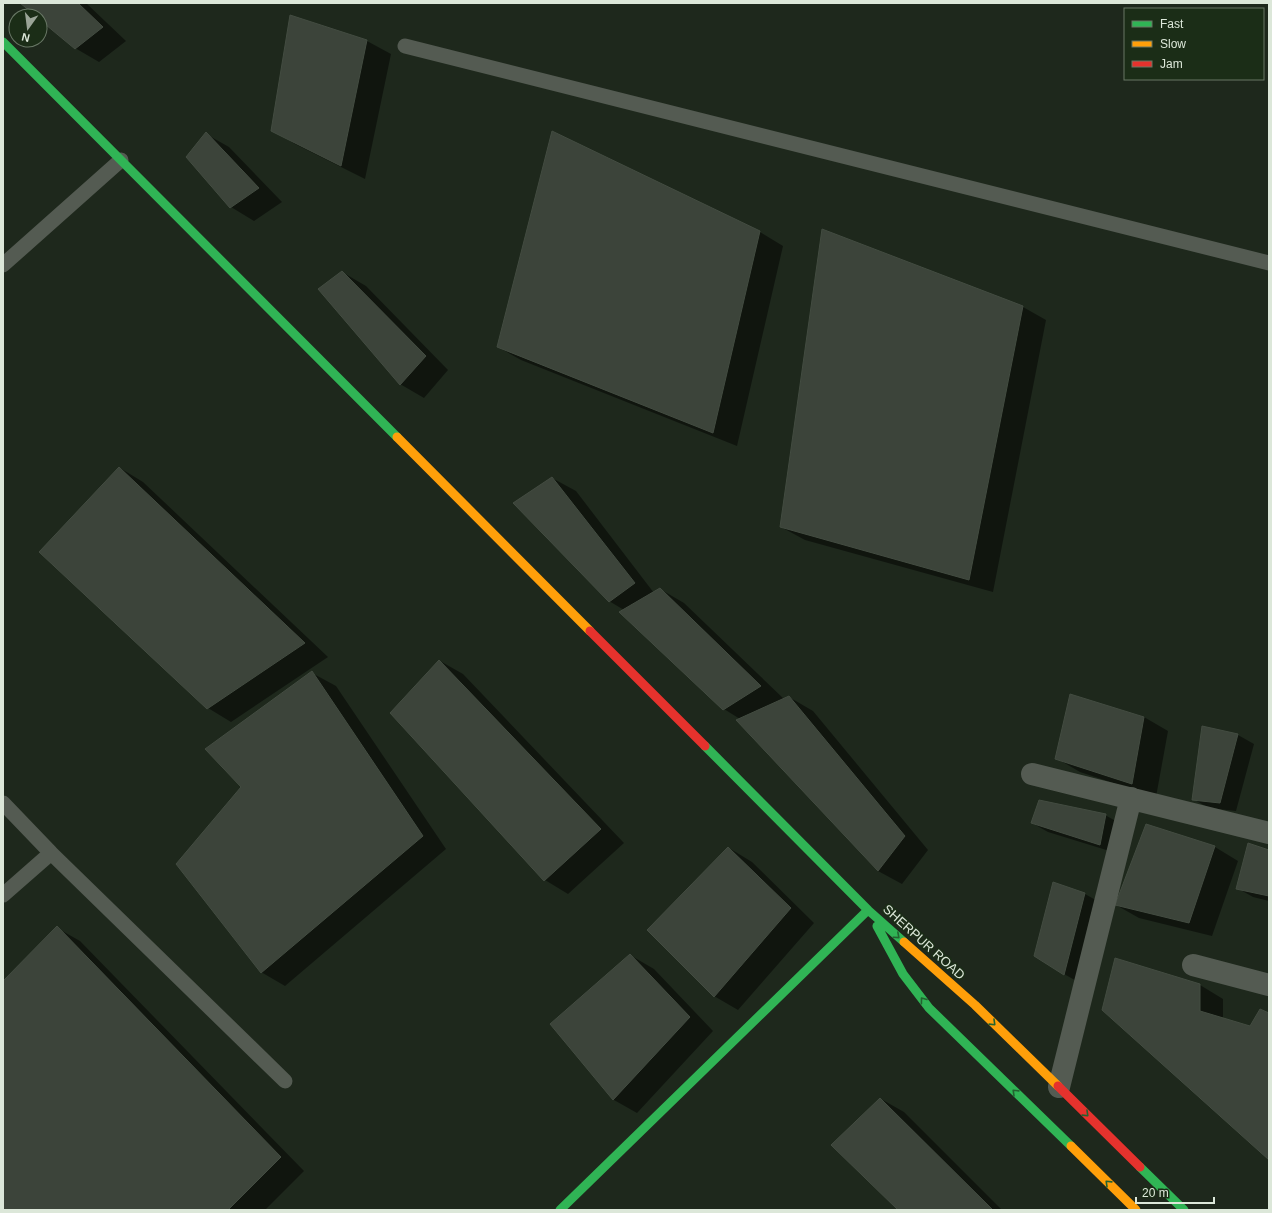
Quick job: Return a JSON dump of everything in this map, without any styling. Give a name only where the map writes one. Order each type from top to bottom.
[{"type":"street","points":[[3,42],[868,910],[560,1210]]},
{"type":"street","points":[[1032,774],[1269,833]]},
{"type":"street","points":[[1059,1088],[1131,798]]},
{"type":"street","name":"SHERPUR ROAD","points":[[868,910],[922,960],[975,1005],[1184,1210]]},
{"type":"street","name":"SHERPUR ROAD","points":[[868,910],[903,974],[929,1008],[1136,1210]]},
{"type":"street","points":[[1193,965],[1269,985]]},
{"type":"lane","points":[[405,46],[1269,263]]},
{"type":"lane","points":[[3,265],[121,160]]},
{"type":"lane","points":[[3,802],[51,853],[285,1081]]},
{"type":"lane","points":[[3,895],[51,853]]},
{"type":"building","points":[[20,3],[78,3],[103,27],[75,49],[48,27],[48,8],[26,8]]},
{"type":"building","points":[[290,15],[367,40],[341,166],[271,131]]},
{"type":"building","points":[[552,131],[760,231],[713,433],[497,347]]},
{"type":"building","points":[[206,132],[259,188],[230,208],[186,157]]},
{"type":"building","points":[[822,229],[1023,306],[969,580],[780,527]]},
{"type":"building","points":[[342,271],[426,356],[400,385],[318,289]]},
{"type":"building","points":[[119,467],[305,643],[207,709],[39,552]]},
{"type":"building","points":[[552,477],[635,583],[609,602],[513,503]]},
{"type":"building","points":[[660,588],[761,686],[723,710],[619,612]]},
{"type":"building","points":[[439,660],[601,829],[544,881],[390,713]]},
{"type":"building","points":[[312,671],[423,836],[261,973],[176,864],[241,787],[205,749]]},
{"type":"building","points":[[1070,694],[1144,717],[1132,784],[1055,759]]},
{"type":"building","points":[[789,696],[905,836],[878,871],[736,720]]},
{"type":"building","points":[[1202,726],[1238,734],[1220,803],[1192,800]]},
{"type":"building","points":[[1039,800],[1106,814],[1100,845],[1031,823]]},
{"type":"building","points":[[1146,824],[1215,846],[1189,923],[1115,905]]},
{"type":"building","points":[[1248,843],[1269,850],[1269,896],[1236,889]]},
{"type":"building","points":[[728,847],[791,908],[714,997],[647,930]]},
{"type":"building","points":[[1053,882],[1085,893],[1064,975],[1034,956]]},
{"type":"building","points":[[57,926],[281,1157],[228,1210],[3,1210],[3,981]]},
{"type":"building","points":[[630,954],[690,1017],[613,1100],[550,1024]]},
{"type":"building","points":[[1115,958],[1200,984],[1200,1011],[1250,1026],[1260,1009],[1269,1013],[1269,1160],[1102,1010]]},
{"type":"building","points":[[880,1098],[993,1210],[898,1210],[831,1145]]},
{"type":"traffic: fast","points":[[3,42],[397,437]]},
{"type":"traffic: fast","points":[[705,746],[868,910],[904,942]]},
{"type":"traffic: fast","points":[[560,1210],[868,910]]},
{"type":"traffic: fast","points":[[877,926],[903,974],[929,1008],[1071,1146]]},
{"type":"traffic: fast","points":[[1140,1167],[1184,1210]]},
{"type":"traffic: slow","points":[[397,437],[590,631]]},
{"type":"traffic: slow","points":[[904,942],[975,1005],[1058,1086]]},
{"type":"traffic: slow","points":[[1071,1146],[1136,1210]]},
{"type":"traffic: jam","points":[[590,631],[705,746]]},
{"type":"traffic: jam","points":[[1058,1086],[1140,1167]]}]
